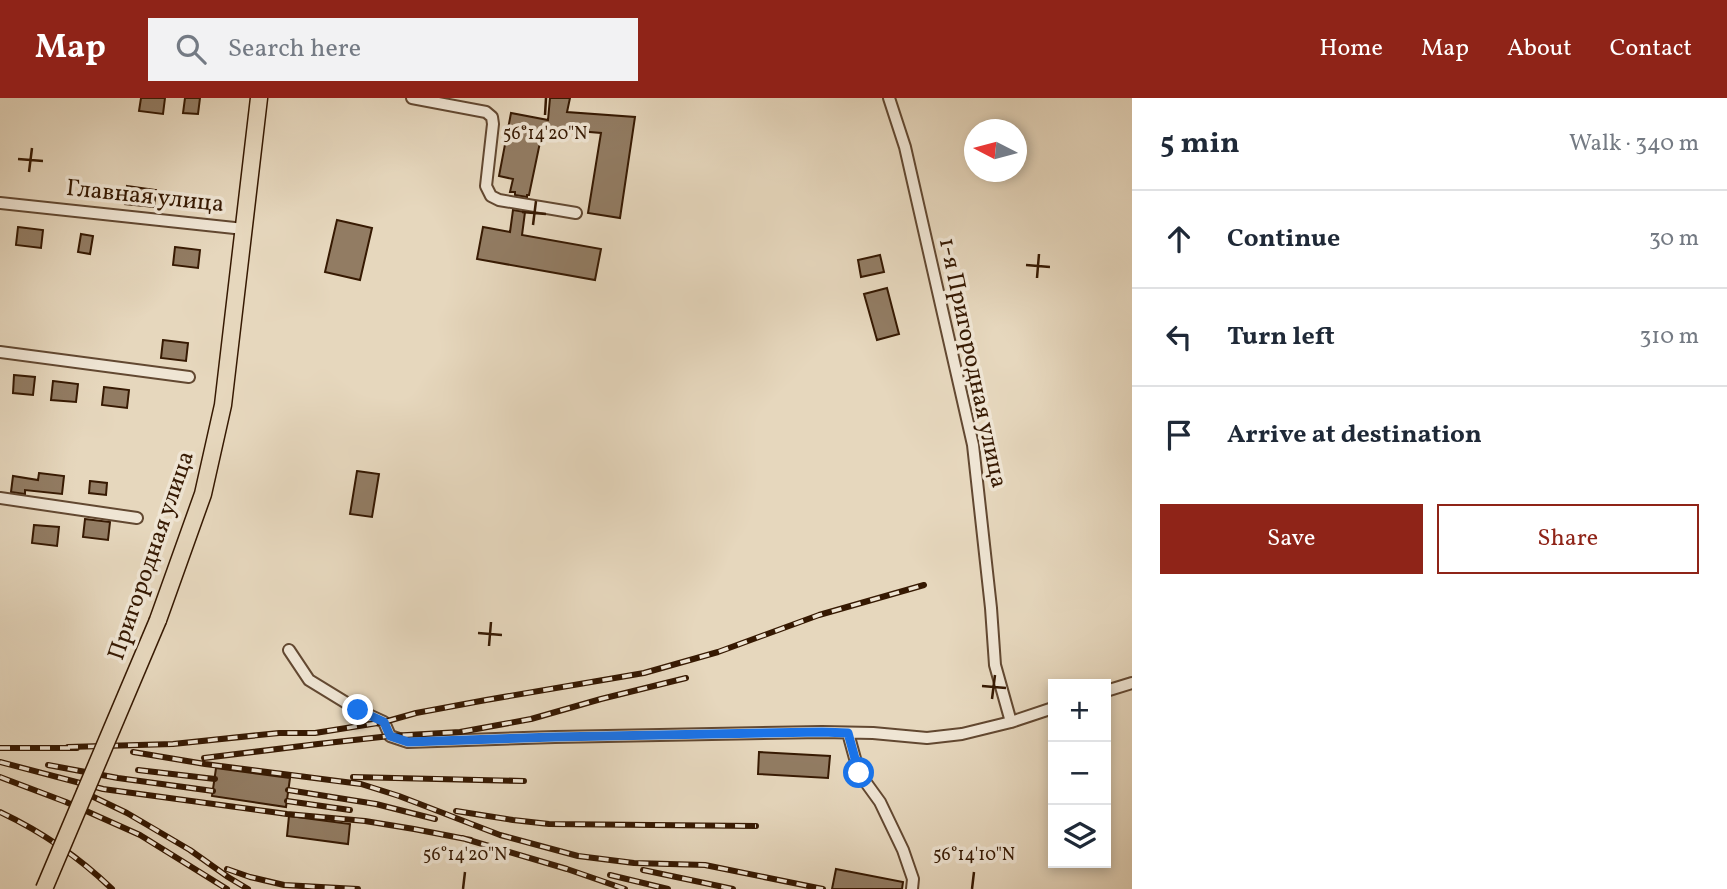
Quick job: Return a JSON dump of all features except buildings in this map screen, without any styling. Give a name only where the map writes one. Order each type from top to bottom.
[{"type":"highway","name":"Пригородная улица","points":[[44,889],[158,620],[203,494],[223,405],[260,98]]},
{"type":"street","points":[[412,98],[486,112],[492,117],[486,186],[491,196],[499,200],[576,213]]},
{"type":"street","name":"1-я Пригородная улица","points":[[889,98],[905,146],[973,445],[995,665],[1011,722]]},
{"type":"street","name":"Главная улица","points":[[0,203],[244,229]]},
{"type":"street","points":[[0,352],[188,377]]},
{"type":"street","points":[[0,498],[137,518]]},
{"type":"street","points":[[289,650],[309,680],[358,710],[384,722],[390,736],[408,742],[569,736],[822,732],[928,738],[962,734],[1048,710]]},
{"type":"street","points":[[1111,689],[1132,682]]},
{"type":"street","points":[[848,733],[859,773],[880,802],[903,850],[913,878],[912,889]]},
{"type":"railway","points":[[68,747],[173,744],[279,733],[315,733],[644,673],[718,652],[819,615],[924,585]]},
{"type":"railway","points":[[204,758],[390,736],[460,732],[531,719],[686,678]]},
{"type":"railway","points":[[0,748],[77,748]]},
{"type":"railway","points":[[133,752],[361,784],[500,835],[578,856],[634,863],[705,865],[823,889]]},
{"type":"railway","points":[[0,762],[103,789],[287,814],[365,821],[471,840]]},
{"type":"railway","points":[[48,765],[213,791]]},
{"type":"railway","points":[[138,770],[215,779]]},
{"type":"railway","points":[[0,777],[66,802],[140,835],[227,889]]},
{"type":"railway","points":[[353,777],[524,781]]},
{"type":"railway","points":[[79,790],[127,813],[190,850],[248,889]]},
{"type":"railway","points":[[288,790],[376,804],[435,819]]},
{"type":"railway","points":[[287,801],[350,810]]},
{"type":"railway","points":[[456,811],[549,824],[756,826]]},
{"type":"railway","points":[[0,812],[59,846],[112,889]]},
{"type":"railway","points":[[462,838],[625,889]]},
{"type":"railway","points":[[227,869],[284,885],[358,889]]},
{"type":"railway","points":[[643,870],[733,889]]},
{"type":"railway","points":[[610,875],[668,889]]},
{"type":"route","points":[[358,710],[384,722],[390,736],[421,743],[555,737],[848,733],[859,773]]}]
